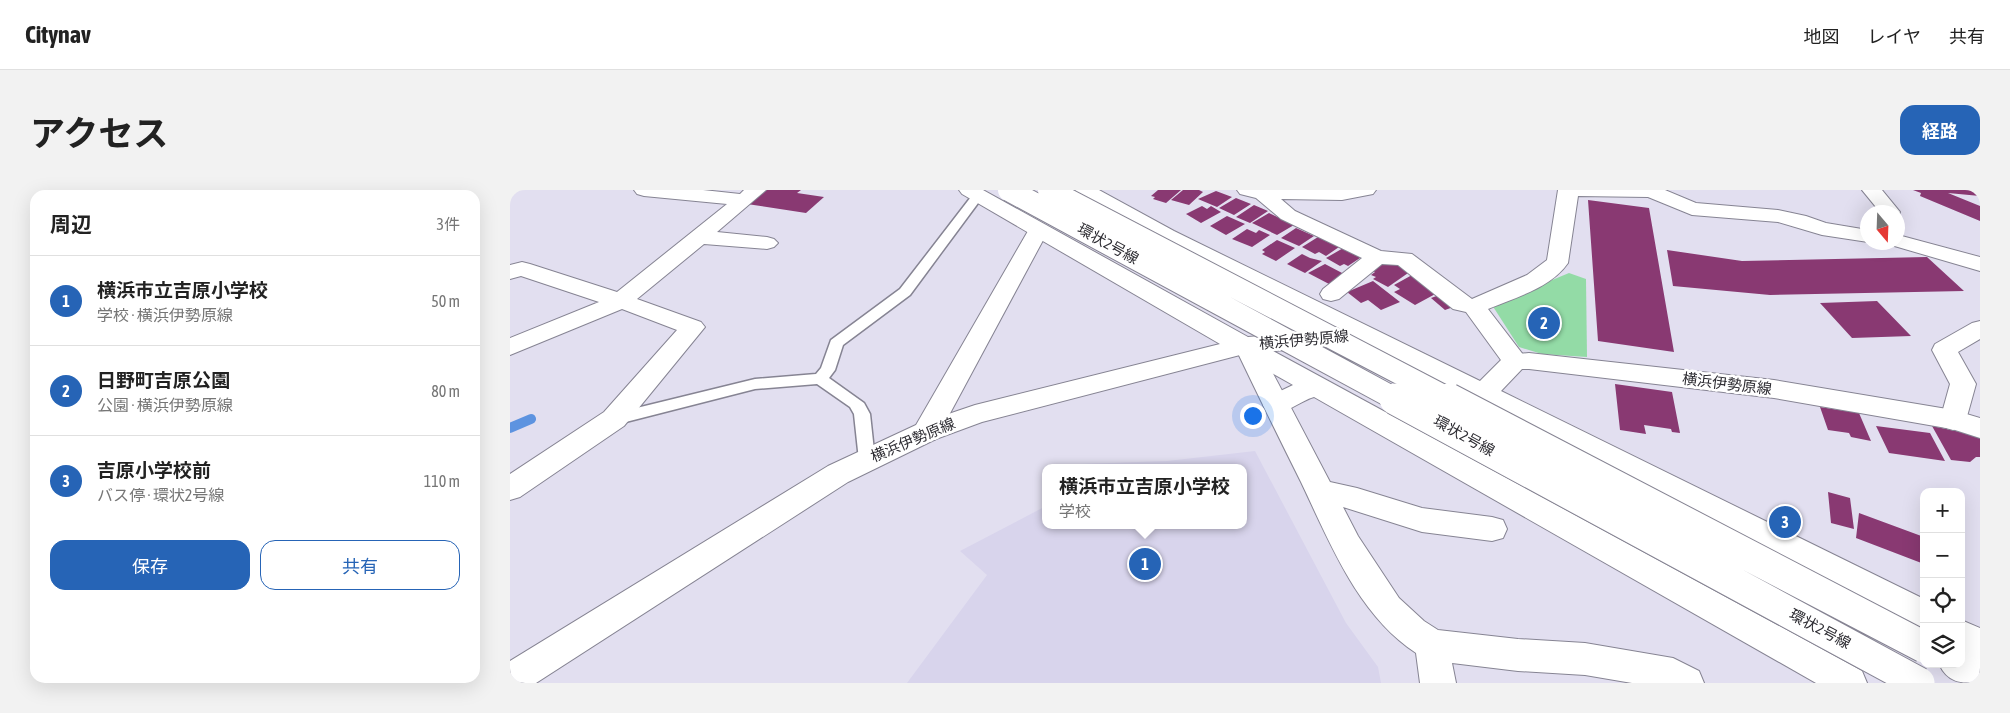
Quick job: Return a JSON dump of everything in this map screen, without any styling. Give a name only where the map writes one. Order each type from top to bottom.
[{"type":"main road","points":[[644,190],[750,195]]},
{"type":"main road","name":"環状2号線","points":[[1009,190],[1920,683]]},
{"type":"main road","name":"環状2号線","points":[[1050,190],[1920,645]]},
{"type":"main road","points":[[1085,190],[1167,235],[1920,613]]},
{"type":"main road","points":[[1255,191],[1342,194],[1366,190]]},
{"type":"main road","points":[[1255,191],[1288,215],[1378,258],[1404,259],[1461,304],[1474,307],[1535,280],[1557,262],[1568,190],[1651,191],[1692,209],[1778,216],[1799,220],[1822,229],[1860,235]]},
{"type":"main road","points":[[1872,190],[1884,205]]},
{"type":"main road","points":[[973,192],[1850,683]]},
{"type":"main road","points":[[510,347],[621,300],[750,195]]},
{"type":"main road","points":[[926,432],[1038,230]]},
{"type":"main road","points":[[699,237],[767,243]]},
{"type":"main road","points":[[1905,243],[1980,264]]},
{"type":"main road","points":[[1331,294],[1378,258]]},
{"type":"main road","points":[[510,272],[522,268],[621,300],[693,327],[614,419],[510,489]]},
{"type":"main road","points":[[1474,307],[1515,361],[1484,394]]},
{"type":"main road","points":[[1172,363],[1194,344],[1199,336],[1198,319]]},
{"type":"main road","points":[[1954,420],[1962,384],[1944,350],[1980,328]]},
{"type":"main road","name":"横浜伊勢原線","points":[[510,680],[838,474],[926,432],[975,414],[1246,345],[1368,335]]},
{"type":"main road","points":[[1246,345],[1347,545],[1387,608],[1412,632],[1432,645],[1518,656],[1584,659],[1673,674],[1686,683]]},
{"type":"main road","name":"横浜伊勢原線","points":[[1515,361],[1774,389],[1954,420],[1980,428]]},
{"type":"main road","points":[[1276,405],[1288,396],[1303,390],[1321,387]]},
{"type":"main road","points":[[1321,491],[1357,499],[1422,520],[1492,529]]},
{"type":"main road","points":[[1965,637],[1980,645]]},
{"type":"main road","points":[[1432,645],[1438,683]]},
{"type":"main road","points":[[1963,668],[1980,677]]},
{"type":"lane","points":[[820,379],[828,370],[836,344],[905,292],[973,192]]},
{"type":"lane","points":[[614,419],[755,384],[820,379],[856,403],[862,414],[867,460]]},
{"type":"shaded area","points":[[1255,451],[1346,623],[1378,667],[1381,683],[907,683],[987,575],[960,551],[1042,508],[1042,529],[1247,529],[1247,464],[1080,464],[1167,461]]},
{"type":"green space","points":[[1569,273],[1586,279],[1587,357],[1542,354],[1519,347],[1492,305]]},
{"type":"building","points":[[766,190],[801,190],[797,193],[824,197],[806,213],[747,204]]},
{"type":"building","points":[[1158,190],[1181,190],[1166,203],[1153,199],[1155,197],[1151,196]]},
{"type":"building","points":[[1183,190],[1199,190],[1203,192],[1189,205],[1171,200]]},
{"type":"building","points":[[1913,190],[1980,190],[1980,196],[1948,193],[1980,206],[1980,221],[1920,196],[1921,193]]},
{"type":"building","points":[[1216,191],[1232,197],[1217,207],[1198,199]]},
{"type":"building","points":[[1236,198],[1251,204],[1234,215],[1219,208]]},
{"type":"building","points":[[1588,200],[1649,208],[1674,352],[1598,341]]},
{"type":"building","points":[[1254,205],[1268,211],[1250,223],[1236,217]]},
{"type":"building","points":[[1202,206],[1207,209],[1211,206],[1221,212],[1201,223],[1186,214]]},
{"type":"building","points":[[1269,213],[1294,225],[1277,235],[1252,223]]},
{"type":"building","points":[[1227,216],[1245,224],[1226,235],[1210,226]]},
{"type":"building","points":[[1296,228],[1314,236],[1299,246],[1281,238]]},
{"type":"building","points":[[1247,229],[1256,233],[1259,230],[1270,235],[1252,247],[1232,239]]},
{"type":"building","points":[[1318,237],[1339,247],[1326,256],[1319,252],[1315,254],[1302,247]]},
{"type":"building","points":[[1277,240],[1295,248],[1276,261],[1262,254],[1265,252],[1262,250]]},
{"type":"building","points":[[1345,247],[1363,256],[1348,266],[1344,264],[1340,266],[1326,258]]},
{"type":"building","points":[[1667,250],[1742,261],[1927,257],[1964,291],[1770,295],[1673,286]]},
{"type":"building","points":[[1302,254],[1322,261],[1305,273],[1287,264]]},
{"type":"building","points":[[1392,262],[1411,271],[1388,287],[1373,279],[1376,277],[1371,275],[1375,272],[1372,271],[1383,263],[1386,265]]},
{"type":"building","points":[[1325,264],[1344,274],[1329,284],[1308,273]]},
{"type":"building","points":[[1412,275],[1439,292],[1415,305],[1394,292],[1400,289],[1394,285]]},
{"type":"building","points":[[1373,281],[1400,302],[1381,310],[1368,300],[1361,303],[1347,292]]},
{"type":"building","points":[[1442,294],[1456,306],[1445,310],[1431,298]]},
{"type":"building","points":[[1877,301],[1911,336],[1852,338],[1820,303]]},
{"type":"building","points":[[1615,384],[1672,392],[1680,433],[1672,432],[1671,429],[1644,425],[1646,434],[1620,430]]},
{"type":"building","points":[[1820,407],[1859,413],[1871,441],[1851,437],[1849,433],[1828,430]]},
{"type":"building","points":[[1876,426],[1930,433],[1945,461],[1889,453]]},
{"type":"building","points":[[1932,426],[1980,436],[1980,457],[1976,457],[1970,462],[1951,460]]},
{"type":"building","points":[[1828,492],[1850,498],[1854,529],[1831,523]]},
{"type":"building","points":[[1859,513],[1920,536],[1920,562],[1856,538]]},
{"type":"waterway","points":[[510,428],[531,419]]},
{"type":"place","name":"日野町吉原公園","points":[[1544,323]]},
{"type":"place","name":"吉原小学校前","points":[[1785,522]]},
{"type":"place","name":"横浜市立吉原小学校","points":[[1145,564]]}]
